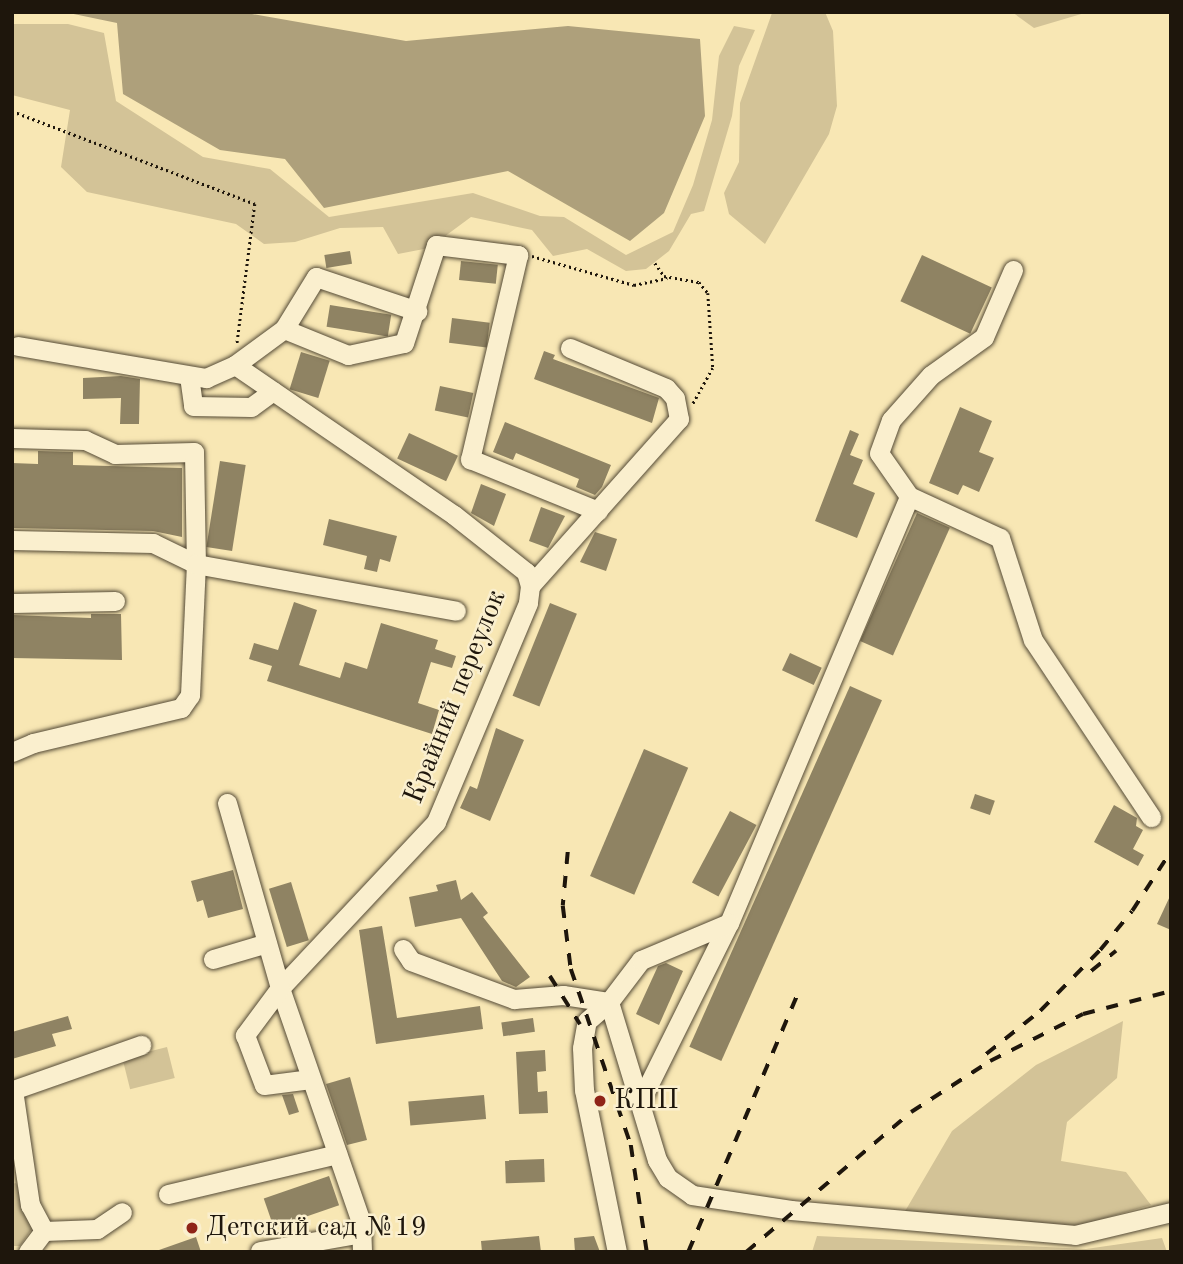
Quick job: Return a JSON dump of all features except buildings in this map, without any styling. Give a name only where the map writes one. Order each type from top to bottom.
[{"type":"street","points":[[284,329],[348,355],[404,343],[417,311],[436,245],[518,255],[470,458],[598,511]]},
{"type":"street","points":[[1013,270],[984,337],[932,375],[891,420],[879,453],[909,496],[1000,538],[1032,640],[1151,817]]},
{"type":"street","points":[[18,346],[206,378],[235,365],[284,329],[316,277],[417,311]]},
{"type":"street","points":[[530,586],[679,419],[675,398],[666,388],[570,348]]},
{"type":"street","name":"Крайний переулок","points":[[235,365],[454,514],[526,572],[530,586],[528,603],[436,822],[280,988],[246,1034],[264,1085],[311,1079]]},
{"type":"street","points":[[189,376],[193,406],[251,407],[273,391]]},
{"type":"street","points":[[12,438],[85,440],[115,454],[194,452],[196,564],[190,695],[181,708],[33,743],[12,752]]},
{"type":"street","points":[[641,1100],[729,923],[909,496]]},
{"type":"street","points":[[12,540],[153,543],[196,564],[456,611]]},
{"type":"street","points":[[12,603],[115,601]]},
{"type":"street","points":[[227,803],[280,988],[337,1154],[362,1243],[260,1251]]},
{"type":"street","points":[[617,1252],[586,1100],[582,1055],[589,1015],[609,1002],[640,960],[729,923]]},
{"type":"street","points":[[212,958],[267,943]]},
{"type":"street","points":[[403,949],[411,961],[514,999],[563,995],[609,1002]]},
{"type":"street","points":[[609,1002],[641,1100],[657,1160],[668,1178],[683,1191],[711,1200],[1074,1235],[1171,1213]]},
{"type":"street","points":[[44,1231],[19,1176],[13,1090],[141,1045]]},
{"type":"street","points":[[168,1194],[337,1154]]},
{"type":"street","points":[[44,1231],[97,1229],[122,1212]]},
{"type":"street","points":[[28,1252],[44,1231]]},
{"type":"path","points":[[12,111],[255,204],[235,365]]},
{"type":"path","points":[[518,255],[634,285],[670,278],[705,286],[714,351],[702,396],[679,419]]},
{"type":"path","points":[[655,263],[670,278]]},
{"type":"shaded area","points":[[64,12],[241,12],[406,41],[568,26],[700,39],[705,116],[664,213],[630,241],[508,171],[324,208],[285,159],[220,150],[123,94],[117,23]]},
{"type":"shaded area","points":[[825,12],[833,31],[837,106],[829,134],[765,244],[729,214],[724,193],[739,162],[740,103],[772,13]]},
{"type":"shaded area","points":[[1012,12],[1088,12],[1034,28]]},
{"type":"shaded area","points":[[12,24],[68,24],[104,33],[116,101],[203,157],[270,169],[329,217],[473,193],[540,216],[564,217],[626,255],[673,232],[693,185],[712,120],[719,56],[734,26],[755,30],[739,66],[732,116],[704,211],[691,214],[669,251],[646,269],[626,271],[587,249],[553,256],[532,230],[471,217],[429,248],[398,254],[383,227],[340,228],[295,242],[264,244],[236,224],[87,192],[61,167],[70,110],[12,95]]},
{"type":"shaded area","points":[[1123,1021],[1117,1078],[1067,1122],[1061,1161],[1126,1172],[1151,1205],[1077,1226],[904,1213],[952,1131],[1036,1065]]},
{"type":"shaded area","points":[[167,1047],[175,1078],[130,1089],[122,1058]]},
{"type":"shaded area","points":[[16,1183],[35,1224],[20,1246],[12,1246],[12,1184]]},
{"type":"shaded area","points":[[817,1236],[1086,1249],[1162,1238],[1167,1252],[812,1252]]},
{"type":"railway","points":[[986,1054],[1040,1011],[1100,950],[1132,911],[1171,851]]},
{"type":"railway","points":[[568,852],[563,906],[571,969],[631,1145],[647,1252]]},
{"type":"railway","points":[[1091,971],[1116,951]]},
{"type":"railway","points":[[550,976],[580,1024]]},
{"type":"railway","points":[[746,1252],[911,1112],[990,1061],[1083,1014],[1171,991]]},
{"type":"railway","points":[[688,1252],[796,997]]},
{"type":"place","name":"КПП","points":[[600,1101]]},
{"type":"place","name":"Детский сад №19","points":[[192,1228]]}]
